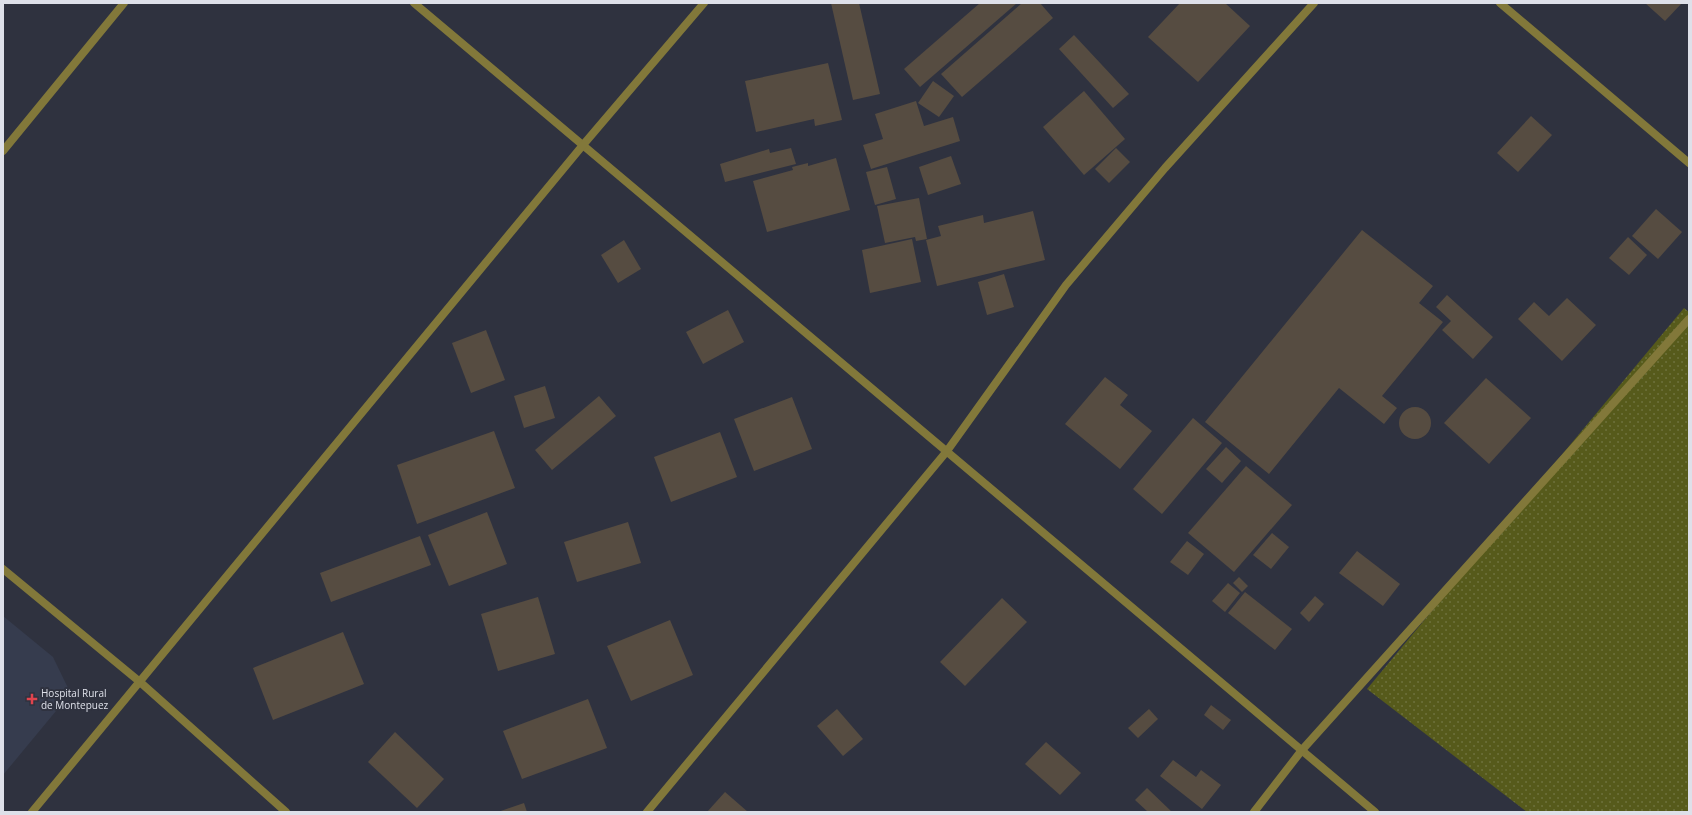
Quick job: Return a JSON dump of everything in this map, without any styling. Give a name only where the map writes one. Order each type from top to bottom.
[{"type":"street","points":[[3,150],[124,3]]},
{"type":"street","points":[[414,3],[1375,812]]},
{"type":"street","points":[[32,812],[583,145],[704,3]]},
{"type":"street","points":[[647,812],[948,452],[1066,285],[1165,168],[1314,3]]},
{"type":"street","points":[[1500,3],[1689,162]]},
{"type":"street","points":[[1254,812],[1302,750],[1689,319]]},
{"type":"street","points":[[3,570],[140,682],[286,812]]},
{"type":"shaded area","name":"Hospital Rural de Montepuez","points":[[3,616],[53,657],[68,688],[56,711],[3,775]]},
{"type":"green space","points":[[1684,308],[1689,312],[1689,812],[1527,812],[1367,689]]},
{"type":"building","points":[[831,3],[859,3],[880,94],[853,100]]},
{"type":"building","points":[[980,3],[1017,3],[920,87],[904,69]]},
{"type":"building","points":[[1022,3],[1040,3],[1053,18],[962,97],[941,74]]},
{"type":"building","points":[[1180,3],[1225,3],[1250,26],[1198,82],[1148,37]]},
{"type":"building","points":[[1645,3],[1682,3],[1665,21]]},
{"type":"building","points":[[1074,35],[1129,94],[1113,108],[1059,49]]},
{"type":"building","points":[[828,63],[842,120],[815,126],[814,119],[756,132],[745,81]]},
{"type":"building","points":[[933,81],[954,96],[939,117],[918,103]]},
{"type":"building","points":[[1084,91],[1125,139],[1084,175],[1043,127]]},
{"type":"building","points":[[916,101],[924,126],[953,117],[960,141],[871,169],[863,145],[883,139],[875,114]]},
{"type":"building","points":[[1531,116],[1552,135],[1518,172],[1497,153]]},
{"type":"building","points":[[791,148],[796,164],[725,182],[720,164],[769,149],[770,153]]},
{"type":"building","points":[[1116,148],[1130,162],[1109,183],[1095,169]]},
{"type":"building","points":[[951,156],[961,184],[928,195],[919,167]]},
{"type":"building","points":[[836,158],[850,210],[767,232],[753,181],[793,170],[792,167],[808,163],[808,166]]},
{"type":"building","points":[[887,167],[896,199],[875,205],[866,172]]},
{"type":"building","points":[[919,198],[927,239],[916,241],[915,237],[885,243],[877,206]]},
{"type":"building","points":[[1656,209],[1682,232],[1658,259],[1632,236]]},
{"type":"building","points":[[1033,211],[1045,260],[937,286],[926,240],[941,236],[938,226],[983,215],[984,223]]},
{"type":"building","points":[[1362,230],[1433,286],[1419,303],[1443,322],[1382,396],[1397,408],[1384,424],[1339,388],[1269,474],[1205,422]]},
{"type":"building","points":[[1628,237],[1647,255],[1629,275],[1609,258]]},
{"type":"building","points":[[912,239],[921,282],[870,293],[862,250]]},
{"type":"building","points":[[624,240],[641,269],[618,283],[601,255]]},
{"type":"building","points":[[1004,274],[1014,307],[987,315],[978,282]]},
{"type":"building","points":[[1447,295],[1493,337],[1473,359],[1442,330],[1451,321],[1436,307]]},
{"type":"building","points":[[1567,298],[1596,325],[1562,361],[1518,319],[1534,302],[1549,316]]},
{"type":"building","points":[[728,310],[744,342],[703,364],[686,332]]},
{"type":"building","points":[[486,330],[505,380],[471,393],[452,343]]},
{"type":"building","points":[[1105,377],[1128,395],[1120,405],[1152,431],[1120,469],[1065,424]]},
{"type":"building","points":[[1486,378],[1531,418],[1489,464],[1444,423]]},
{"type":"building","points":[[545,386],[555,418],[524,428],[514,396]]},
{"type":"building","points":[[599,396],[616,416],[552,470],[535,450]]},
{"type":"building","points":[[792,397],[812,449],[754,471],[734,419]]},
{"type":"building","points":[[1412,407],[1418,407],[1428,414],[1431,423],[1430,429],[1424,436],[1418,439],[1412,439],[1402,432],[1399,426],[1399,420],[1406,410]]},
{"type":"building","points":[[1193,418],[1222,443],[1162,514],[1133,489]]},
{"type":"building","points":[[494,431],[515,488],[417,524],[397,465]]},
{"type":"building","points":[[720,432],[737,477],[671,502],[654,457]]},
{"type":"building","points":[[1226,447],[1241,461],[1222,483],[1206,469]]},
{"type":"building","points":[[1246,466],[1292,505],[1234,572],[1188,533]]},
{"type":"building","points":[[487,512],[507,564],[449,586],[428,535]]},
{"type":"building","points":[[628,522],[641,563],[577,582],[564,542]]},
{"type":"building","points":[[1272,533],[1289,547],[1271,569],[1253,555]]},
{"type":"building","points":[[420,536],[431,565],[331,602],[320,573]]},
{"type":"building","points":[[1187,541],[1204,554],[1188,575],[1170,562]]},
{"type":"building","points":[[1357,551],[1400,584],[1383,606],[1339,573]]},
{"type":"building","points":[[1239,577],[1248,586],[1242,592],[1233,583]]},
{"type":"building","points":[[1228,583],[1240,593],[1225,612],[1212,601]]},
{"type":"building","points":[[1245,592],[1292,629],[1275,650],[1228,613]]},
{"type":"building","points":[[1315,596],[1324,604],[1309,622],[1300,613]]},
{"type":"building","points":[[538,597],[555,654],[498,671],[481,614]]},
{"type":"building","points":[[1002,598],[1027,622],[965,686],[940,662]]},
{"type":"building","points":[[670,620],[693,675],[631,701],[607,646]]},
{"type":"building","points":[[343,632],[364,684],[273,720],[253,668]]},
{"type":"building","points":[[588,699],[607,748],[522,779],[503,731]]},
{"type":"building","points":[[1211,705],[1231,720],[1223,730],[1204,715]]},
{"type":"building","points":[[837,709],[863,739],[843,756],[817,726]]},
{"type":"building","points":[[1149,709],[1158,719],[1138,738],[1128,728]]},
{"type":"building","points":[[395,732],[444,779],[417,808],[368,762]]},
{"type":"building","points":[[1046,742],[1081,773],[1060,795],[1025,764]]},
{"type":"building","points":[[1173,760],[1196,777],[1201,770],[1221,785],[1202,809],[1160,776]]},
{"type":"building","points":[[1147,788],[1172,812],[1148,812],[1135,800]]},
{"type":"building","points":[[725,792],[748,812],[707,812]]},
{"type":"building","points":[[524,803],[527,812],[498,812]]},
{"type":"place","name":"Hospital Rural de Montepuez","points":[[32,699]]}]
